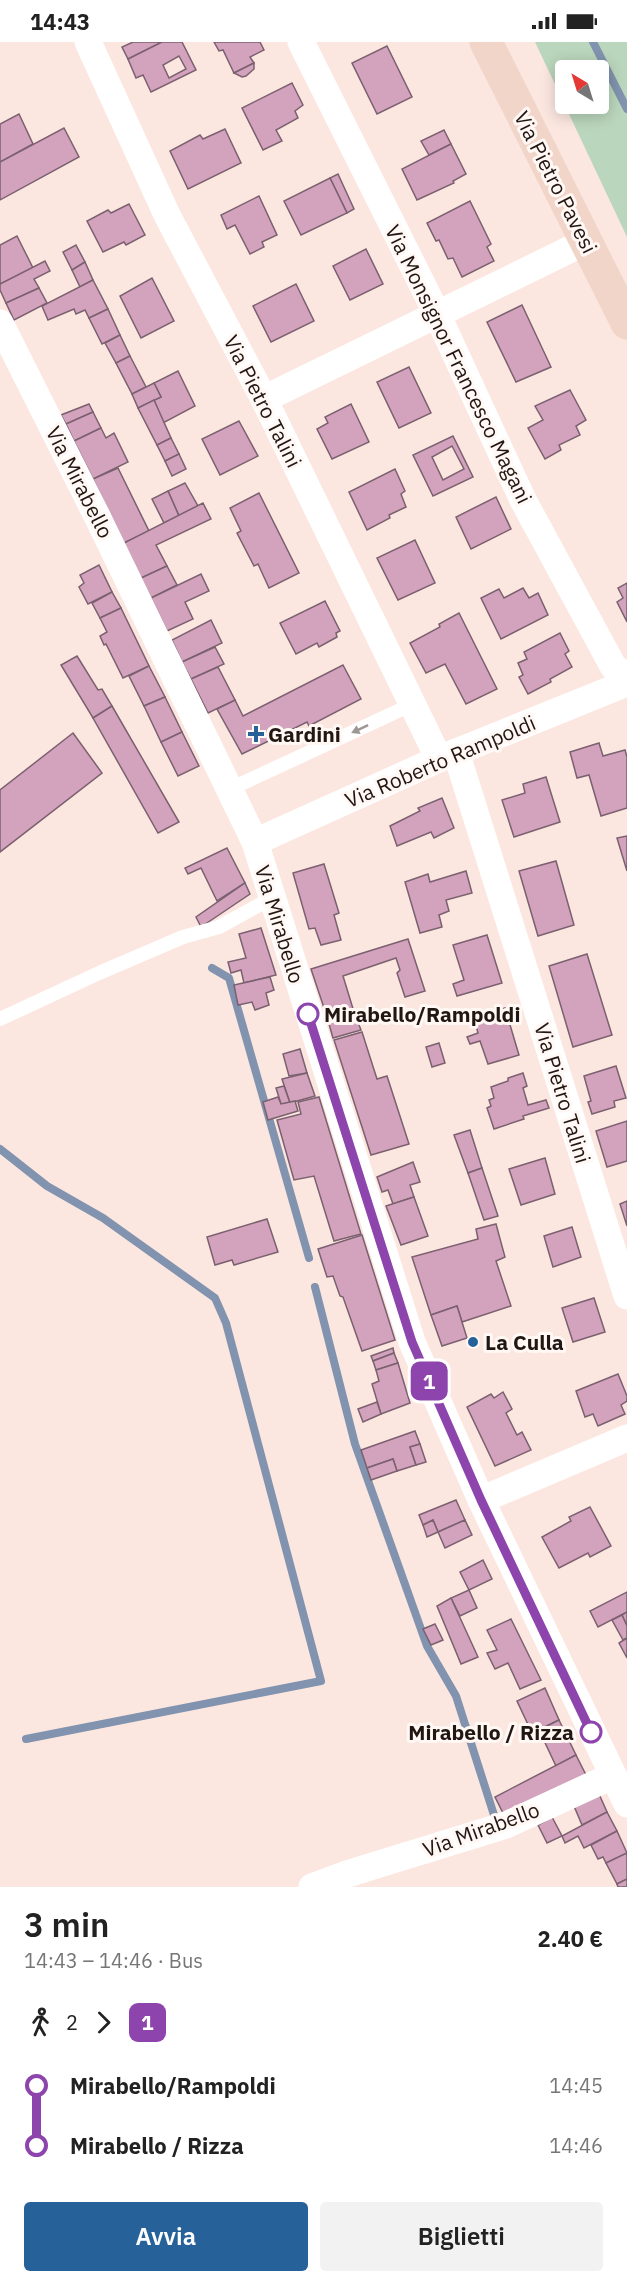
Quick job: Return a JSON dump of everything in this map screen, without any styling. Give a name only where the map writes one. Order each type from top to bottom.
[{"type":"street","name":"Via Pietro Talini","points":[[88,42],[167,215],[264,399],[413,705],[447,755],[627,1296]]},
{"type":"street","name":"Via Monsignor Francesco Magani","points":[[301,42],[437,314],[523,500],[614,666],[627,678]]},
{"type":"street","name":"Via Pietro Pavesi","points":[[486,42],[627,323]]},
{"type":"street","points":[[264,399],[587,241]]},
{"type":"street","name":"Via Mirabello","points":[[0,323],[98,518],[255,842],[412,1342],[481,1500],[627,1804]]},
{"type":"street","name":"Via Roberto Rampoldi","points":[[255,842],[447,755],[627,683]]},
{"type":"street","points":[[481,1500],[627,1438]]},
{"type":"street","name":"Via Mirabello","points":[[312,1887],[506,1825],[612,1776]]},
{"type":"lane","points":[[230,789],[413,705]]},
{"type":"lane","points":[[0,1019],[183,937],[219,927],[272,898]]},
{"type":"green space","points":[[535,42],[627,42],[627,237],[569,114],[609,114],[609,60],[555,60],[555,84]]},
{"type":"building","points":[[133,42],[162,42],[128,59],[122,47]]},
{"type":"building","points":[[162,42],[182,42],[196,70],[151,92],[143,75],[136,78],[128,59]],"holes":[[[179,56],[186,69],[169,78],[163,65]]]},
{"type":"building","points":[[214,42],[260,42],[264,50],[250,57],[254,63],[234,73],[223,50],[219,51]]},
{"type":"building","points":[[387,46],[412,97],[377,114],[352,63]]},
{"type":"building","points":[[254,63],[254,69],[246,76],[242,77],[234,73]]},
{"type":"building","points":[[292,83],[303,105],[295,111],[298,118],[276,130],[282,141],[263,150],[242,108]]},
{"type":"building","points":[[19,114],[33,144],[0,162],[0,124]]},
{"type":"building","points":[[64,128],[79,157],[0,200],[0,162]]},
{"type":"building","points":[[225,129],[241,163],[188,189],[170,151],[200,135],[203,139]]},
{"type":"building","points":[[444,130],[451,144],[429,155],[421,141]]},
{"type":"building","points":[[451,144],[466,174],[453,181],[454,183],[417,200],[402,169]]},
{"type":"building","points":[[338,174],[354,209],[347,213],[330,178]]},
{"type":"building","points":[[330,178],[347,213],[301,235],[284,201]]},
{"type":"building","points":[[259,196],[277,235],[262,242],[264,247],[250,254],[235,225],[227,229],[221,215]]},
{"type":"building","points":[[470,201],[491,244],[487,247],[494,261],[462,277],[453,258],[448,259],[427,223]]},
{"type":"building","points":[[129,204],[145,235],[126,245],[124,242],[103,252],[87,221],[108,210],[111,213]]},
{"type":"building","points":[[17,236],[33,268],[0,284],[0,245]]},
{"type":"building","points":[[76,245],[85,262],[72,270],[63,252]]},
{"type":"building","points":[[366,249],[383,284],[350,300],[333,266]]},
{"type":"building","points":[[45,261],[50,271],[34,279],[39,288],[6,303],[0,290],[0,284]]},
{"type":"building","points":[[85,262],[93,280],[80,287],[72,270]]},
{"type":"building","points":[[152,278],[174,321],[141,338],[120,296]]},
{"type":"building","points":[[93,280],[108,309],[89,318],[85,310],[76,314],[74,309],[48,320],[42,306]]},
{"type":"building","points":[[296,284],[314,321],[271,342],[253,306]]},
{"type":"building","points":[[39,288],[47,303],[14,320],[6,303]]},
{"type":"building","points":[[522,305],[551,367],[516,382],[487,322]]},
{"type":"building","points":[[108,309],[120,335],[102,344],[89,318]]},
{"type":"building","points":[[120,335],[130,356],[116,363],[105,343]]},
{"type":"building","points":[[130,356],[146,387],[132,394],[116,363]]},
{"type":"building","points":[[409,367],[431,413],[399,428],[377,382]]},
{"type":"building","points":[[178,371],[195,406],[163,423],[154,400],[161,397],[154,383]]},
{"type":"building","points":[[154,383],[161,397],[138,408],[132,394]]},
{"type":"building","points":[[570,390],[586,420],[576,426],[580,435],[559,445],[561,450],[545,459],[528,428],[543,420],[535,406]]},
{"type":"building","points":[[154,400],[171,438],[157,445],[138,408]]},
{"type":"building","points":[[89,404],[93,412],[66,424],[61,415]]},
{"type":"building","points":[[351,404],[369,442],[332,459],[317,429],[328,423],[325,417]]},
{"type":"building","points":[[93,412],[101,428],[74,441],[66,424]]},
{"type":"building","points":[[239,421],[258,456],[220,475],[202,439]]},
{"type":"building","points":[[101,428],[106,438],[114,433],[128,462],[93,479],[74,441]]},
{"type":"building","points":[[453,436],[473,477],[433,496],[413,455]],"holes":[[[452,446],[464,469],[443,480],[432,457]]]},
{"type":"building","points":[[171,438],[179,454],[165,461],[157,445]]},
{"type":"building","points":[[179,454],[186,469],[172,476],[165,461]]},
{"type":"building","points":[[118,468],[149,531],[124,543],[93,479]]},
{"type":"building","points":[[395,469],[405,491],[401,494],[406,507],[367,530],[349,492]]},
{"type":"building","points":[[185,483],[198,506],[179,516],[168,491]]},
{"type":"building","points":[[168,491],[179,516],[164,523],[152,499]]},
{"type":"building","points":[[259,493],[299,573],[269,588],[258,564],[254,566],[237,533],[241,531],[230,508]]},
{"type":"building","points":[[496,497],[511,529],[471,549],[456,517]]},
{"type":"building","points":[[203,503],[211,519],[156,545],[167,566],[141,578],[124,543]]},
{"type":"building","points":[[415,540],[435,583],[398,600],[377,558]]},
{"type":"building","points":[[99,565],[112,592],[88,604],[79,587],[84,583],[80,575]]},
{"type":"building","points":[[167,566],[177,585],[151,598],[141,578]]},
{"type":"building","points":[[201,574],[209,591],[185,602],[193,619],[167,631],[151,598]]},
{"type":"building","points":[[627,583],[627,622],[617,602],[623,598],[618,588]]},
{"type":"building","points":[[523,588],[529,598],[538,593],[548,615],[501,639],[481,598],[499,589],[504,598]]},
{"type":"building","points":[[112,592],[121,608],[100,618],[92,603]]},
{"type":"building","points":[[325,601],[340,631],[336,633],[337,637],[319,647],[317,643],[296,654],[280,623]]},
{"type":"building","points":[[121,608],[149,666],[123,678],[100,636],[107,632],[100,618]]},
{"type":"building","points":[[459,613],[497,689],[466,704],[445,664],[426,673],[410,643],[440,627],[439,624]]},
{"type":"building","points":[[211,620],[222,643],[182,662],[172,640]]},
{"type":"building","points":[[560,633],[569,651],[565,654],[572,667],[550,679],[551,682],[528,694],[519,677],[523,675],[518,663],[527,659],[524,652]]},
{"type":"building","points":[[215,647],[224,664],[191,679],[182,662]]},
{"type":"building","points":[[77,656],[98,690],[102,689],[112,706],[93,718],[61,665]]},
{"type":"building","points":[[343,665],[361,699],[309,726],[307,722],[242,754],[217,709],[235,700],[243,716]]},
{"type":"building","points":[[149,666],[165,697],[144,706],[129,676]]},
{"type":"building","points":[[218,667],[235,700],[208,713],[191,679]]},
{"type":"building","points":[[165,697],[182,732],[161,742],[144,706]]},
{"type":"building","points":[[112,706],[179,822],[158,833],[93,718]]},
{"type":"building","points":[[182,732],[199,766],[178,776],[161,742]]},
{"type":"building","points":[[73,733],[102,773],[0,852],[0,790]]},
{"type":"building","points":[[599,743],[603,756],[625,750],[627,757],[627,808],[601,816],[589,775],[577,778],[570,752]]},
{"type":"building","points":[[546,777],[560,822],[514,837],[502,800],[525,793],[523,784]]},
{"type":"building","points":[[442,798],[454,828],[434,838],[431,832],[397,846],[390,826],[420,811],[418,808]]},
{"type":"building","points":[[627,836],[627,871],[617,838]]},
{"type":"building","points":[[227,848],[245,883],[217,901],[201,868],[188,874],[185,868]]},
{"type":"building","points":[[556,861],[574,925],[538,936],[519,871]]},
{"type":"building","points":[[324,864],[339,913],[334,915],[341,940],[321,945],[315,928],[309,929],[293,873]]},
{"type":"building","points":[[466,871],[472,893],[446,900],[449,911],[439,915],[442,927],[420,933],[405,882],[428,874],[430,882]]},
{"type":"building","points":[[245,883],[250,894],[201,927],[196,917]]},
{"type":"building","points":[[261,928],[276,975],[244,983],[241,970],[231,973],[228,962],[246,958],[239,934]]},
{"type":"building","points":[[487,935],[502,983],[457,996],[453,984],[464,980],[453,945]]},
{"type":"building","points":[[408,939],[425,991],[405,997],[397,973],[400,970],[396,958],[343,976],[354,1012],[327,1017],[311,969]]},
{"type":"building","points":[[587,954],[612,1035],[573,1047],[549,966]]},
{"type":"building","points":[[270,977],[274,990],[266,993],[269,1005],[255,1010],[252,1002],[238,1005],[234,985]]},
{"type":"building","points":[[505,1008],[519,1055],[488,1064],[480,1041],[470,1044],[467,1037],[478,1033],[474,1018]]},
{"type":"building","points":[[354,1012],[361,1030],[333,1038],[327,1017]]},
{"type":"building","points":[[362,1032],[377,1079],[387,1076],[409,1144],[371,1155],[334,1040]]},
{"type":"building","points":[[439,1043],[445,1063],[432,1067],[426,1047]]},
{"type":"building","points":[[300,1049],[307,1073],[289,1076],[283,1054]]},
{"type":"building","points":[[616,1066],[626,1098],[614,1101],[615,1107],[592,1114],[584,1076]]},
{"type":"building","points":[[307,1073],[315,1096],[290,1103],[282,1079]]},
{"type":"building","points":[[523,1073],[527,1086],[523,1088],[528,1105],[546,1100],[549,1108],[523,1116],[524,1119],[494,1129],[487,1108],[491,1106],[489,1100],[494,1098],[491,1087]]},
{"type":"building","points":[[284,1086],[290,1103],[281,1104],[276,1088]]},
{"type":"building","points":[[278,1097],[281,1104],[295,1101],[298,1111],[268,1120],[263,1102]]},
{"type":"building","points":[[319,1097],[361,1234],[334,1241],[314,1176],[294,1180],[277,1120],[301,1114],[298,1102]]},
{"type":"building","points":[[627,1121],[627,1161],[607,1167],[596,1131]]},
{"type":"building","points":[[470,1130],[482,1168],[468,1173],[454,1135]]},
{"type":"building","points":[[545,1158],[555,1194],[521,1205],[509,1169]]},
{"type":"building","points":[[413,1162],[420,1182],[410,1185],[414,1197],[393,1204],[388,1190],[382,1192],[377,1177]]},
{"type":"building","points":[[482,1168],[498,1216],[484,1220],[468,1173]]},
{"type":"building","points":[[414,1197],[428,1236],[401,1245],[386,1206]]},
{"type":"building","points":[[627,1201],[627,1226],[620,1204]]},
{"type":"building","points":[[267,1219],[278,1252],[234,1265],[232,1260],[215,1265],[207,1237]]},
{"type":"building","points":[[496,1224],[505,1257],[496,1261],[511,1306],[462,1322],[457,1306],[431,1315],[412,1257],[478,1239],[476,1229]]},
{"type":"building","points":[[572,1227],[581,1257],[553,1267],[544,1236]]},
{"type":"building","points":[[362,1235],[395,1340],[362,1351],[343,1297],[340,1296],[333,1276],[327,1277],[318,1249]]},
{"type":"building","points":[[594,1298],[605,1332],[573,1342],[562,1308]]},
{"type":"building","points":[[457,1306],[467,1338],[442,1346],[431,1315]]},
{"type":"building","points":[[393,1348],[394,1353],[373,1361],[371,1356]]},
{"type":"building","points":[[394,1353],[398,1363],[376,1370],[373,1361]]},
{"type":"building","points":[[398,1363],[410,1403],[381,1414],[372,1384],[379,1381],[376,1370]]},
{"type":"building","points":[[618,1374],[627,1396],[627,1401],[621,1405],[625,1414],[598,1426],[593,1414],[585,1417],[576,1391]]},
{"type":"building","points":[[503,1392],[512,1409],[506,1413],[517,1435],[522,1432],[531,1450],[495,1466],[467,1407],[491,1394],[494,1398]]},
{"type":"building","points":[[377,1402],[381,1414],[363,1422],[358,1409]]},
{"type":"building","points":[[415,1431],[420,1444],[410,1447],[416,1465],[397,1471],[393,1459],[367,1468],[361,1450]]},
{"type":"building","points":[[420,1444],[426,1462],[416,1465],[410,1447]]},
{"type":"building","points":[[393,1459],[397,1471],[371,1480],[367,1468]]},
{"type":"building","points":[[456,1500],[465,1520],[438,1532],[433,1520],[423,1525],[419,1515]]},
{"type":"building","points":[[590,1507],[611,1546],[590,1557],[588,1553],[559,1568],[542,1537],[571,1521],[569,1517]]},
{"type":"building","points":[[433,1520],[438,1532],[427,1537],[423,1525]]},
{"type":"building","points":[[465,1520],[472,1535],[445,1548],[438,1532]]},
{"type":"building","points":[[483,1560],[492,1579],[469,1590],[460,1572]]},
{"type":"building","points":[[469,1590],[477,1608],[460,1616],[451,1598]]},
{"type":"building","points":[[627,1592],[627,1612],[598,1627],[590,1611]]},
{"type":"building","points":[[451,1598],[478,1657],[461,1664],[437,1606]]},
{"type":"building","points":[[627,1612],[627,1626],[622,1615]]},
{"type":"building","points":[[622,1615],[627,1626],[627,1638],[623,1640],[612,1620]]},
{"type":"building","points":[[511,1619],[541,1680],[520,1689],[508,1663],[495,1669],[487,1653],[497,1650],[487,1630]]},
{"type":"building","points":[[435,1624],[443,1640],[431,1645],[423,1629]]},
{"type":"building","points":[[627,1638],[627,1658],[619,1643]]},
{"type":"building","points":[[545,1688],[559,1720],[532,1733],[517,1701]]},
{"type":"building","points":[[559,1720],[576,1755],[556,1766],[539,1730]]},
{"type":"building","points":[[576,1755],[586,1775],[505,1817],[495,1797]]},
{"type":"building","points":[[599,1794],[607,1812],[582,1825],[574,1806]]},
{"type":"building","points":[[607,1812],[617,1831],[584,1848],[578,1836],[565,1843],[562,1836]]},
{"type":"building","points":[[552,1817],[562,1836],[547,1843],[538,1825]]},
{"type":"building","points":[[617,1831],[627,1853],[606,1863],[603,1857],[598,1859],[591,1845]]},
{"type":"building","points":[[627,1853],[627,1879],[617,1884],[606,1863]]},
{"type":"building","points":[[627,1879],[627,1887],[618,1887],[617,1884]]},
{"type":"waterway","points":[[593,42],[627,109]]},
{"type":"waterway","points":[[212,968],[229,978],[309,1258]]},
{"type":"waterway","points":[[0,1149],[47,1186],[103,1218],[215,1298],[226,1323],[321,1681],[26,1739]]},
{"type":"waterway","points":[[315,1287],[355,1444],[427,1646],[456,1696],[494,1815]]},
{"type":"bus line","name":"1","points":[[308,1014],[412,1342],[481,1500],[591,1732]]},
{"type":"place","name":"Gardini","points":[[256,734]]},
{"type":"place","name":"Mirabello/Rampoldi","points":[[308,1014]]},
{"type":"place","name":"La Culla","points":[[473,1342]]},
{"type":"place","name":"Mirabello / Rizza","points":[[591,1732]]}]
